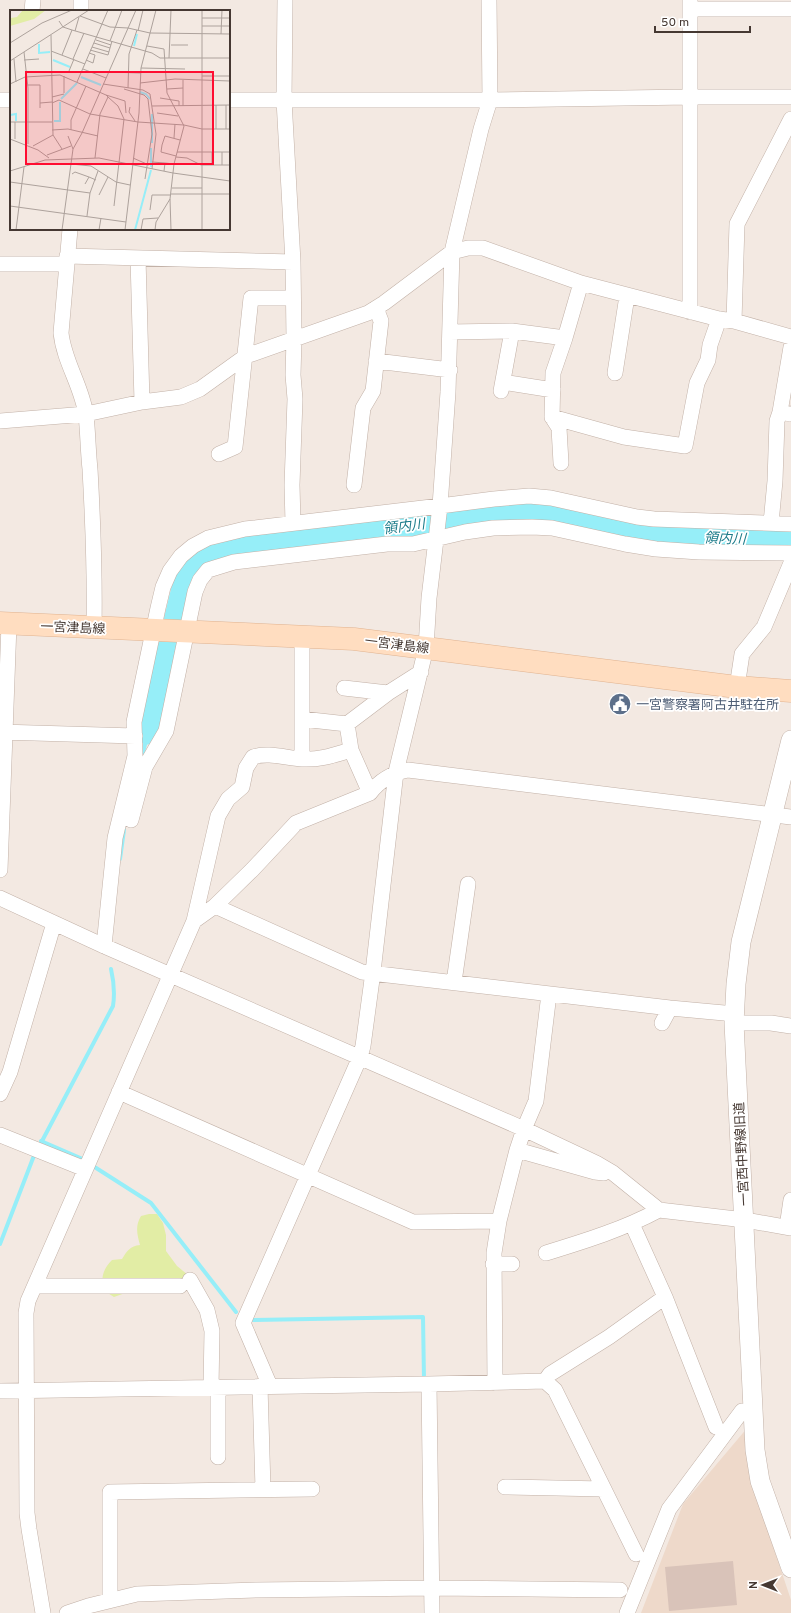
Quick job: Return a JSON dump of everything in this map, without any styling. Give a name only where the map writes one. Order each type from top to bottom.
[{"type":"main road","name":"一宮津島線","points":[[5,623],[354,639],[737,686],[791,691]]},
{"type":"street","points":[[285,0],[284,100],[294,298],[293,375],[295,399],[292,485],[293,523]]},
{"type":"street","points":[[263,1489],[265,1386],[243,1323],[360,1057],[373,972],[396,772],[426,648],[429,598],[440,506],[450,370],[452,252],[481,128],[490,100],[489,0]]},
{"type":"street","points":[[690,312],[690,4],[791,8]]},
{"type":"street","points":[[230,100],[490,100],[791,97]]},
{"type":"street","points":[[734,322],[737,224],[791,119]]},
{"type":"street","points":[[70,230],[61,333],[62,347],[80,392],[86,414],[95,575],[94,628]]},
{"type":"street","points":[[0,421],[86,414],[142,402],[181,397],[200,389],[246,356],[368,313],[452,252],[468,248],[483,248],[581,283],[627,296],[791,337]]},
{"type":"street","points":[[0,264],[138,258],[293,262]]},
{"type":"street","points":[[138,258],[142,402]]},
{"type":"street","points":[[561,463],[558,428],[552,417],[553,373],[581,283]]},
{"type":"street","points":[[615,372],[627,296]]},
{"type":"street","points":[[219,454],[235,447],[246,356],[251,298],[294,298]]},
{"type":"street","points":[[354,485],[363,408],[373,391],[381,321],[376,308]]},
{"type":"street","points":[[552,417],[624,437],[685,446],[697,383],[708,360],[710,345],[719,319]]},
{"type":"street","points":[[450,332],[512,331],[565,338]]},
{"type":"street","points":[[512,331],[502,387],[553,390]]},
{"type":"street","points":[[771,523],[775,481],[777,421],[786,413],[791,347]]},
{"type":"street","points":[[376,361],[450,370]]},
{"type":"street","points":[[104,946],[115,838],[135,756],[134,731],[153,630],[163,587],[170,571],[181,556],[193,546],[208,538],[245,528],[528,496],[551,498],[637,517],[654,519],[791,524]]},
{"type":"street","points":[[131,820],[145,767],[166,731],[195,592],[200,580],[208,570],[234,562],[379,545],[413,544],[436,538],[493,528],[552,528],[625,544],[656,549],[699,552],[791,553]]},
{"type":"street","points":[[737,686],[742,654],[764,627],[791,563]]},
{"type":"street","points":[[0,870],[5,623]]},
{"type":"street","points":[[302,637],[302,759]]},
{"type":"street","points":[[302,719],[347,724],[388,693],[420,672]]},
{"type":"street","points":[[344,688],[388,693]]},
{"type":"street","points":[[347,724],[351,750],[370,793]]},
{"type":"street","points":[[3,729],[134,731]]},
{"type":"street","name":"一宮西中野線旧道","points":[[791,740],[741,942],[736,984],[735,1018],[755,1450],[760,1481],[791,1568]]},
{"type":"street","points":[[43,1613],[27,1514],[26,1313],[28,1301],[194,921],[218,816],[228,799],[242,787],[246,768],[253,756],[260,754],[302,759],[323,759],[351,750]]},
{"type":"street","points":[[194,921],[215,906],[296,823],[370,793],[378,783],[396,772],[408,770],[791,817]]},
{"type":"street","points":[[454,982],[468,884]]},
{"type":"street","points":[[0,898],[104,946],[524,1129],[596,1163],[614,1173],[659,1210],[745,1220],[789,1227],[791,1200]]},
{"type":"street","points":[[215,906],[362,972],[373,972],[670,1008],[791,1026]]},
{"type":"street","points":[[0,1094],[10,1072],[54,923]]},
{"type":"street","points":[[495,1383],[494,1253],[499,1221],[517,1150],[536,1101],[549,994]]},
{"type":"street","points":[[662,1023],[670,1008]]},
{"type":"street","points":[[119,1092],[413,1222],[499,1221]]},
{"type":"street","points":[[0,1134],[85,1169]]},
{"type":"street","points":[[517,1150],[595,1172],[614,1173]]},
{"type":"street","points":[[546,1253],[632,1224],[659,1210]]},
{"type":"street","points":[[632,1224],[666,1297],[716,1427]]},
{"type":"street","points":[[493,1264],[512,1264]]},
{"type":"street","points":[[35,1286],[185,1283],[207,1310],[212,1331],[218,1457]]},
{"type":"street","points":[[545,1381],[550,1374],[610,1337],[666,1297]]},
{"type":"street","points":[[0,1391],[545,1381],[555,1390],[636,1554]]},
{"type":"street","points":[[428,1384],[432,1613]]},
{"type":"street","points":[[627,1613],[669,1509],[742,1411]]},
{"type":"street","points":[[505,1487],[604,1489]]},
{"type":"street","points":[[110,1600],[110,1492],[312,1489]]},
{"type":"street","points":[[67,1613],[110,1600],[137,1594],[256,1590],[432,1588],[620,1590]]},
{"type":"shaded area","points":[[748,1427],[769,1534],[791,1600],[791,1613],[641,1613],[683,1504]]},
{"type":"green space","points":[[157,1214],[163,1223],[166,1235],[166,1251],[177,1266],[188,1275],[186,1289],[128,1292],[114,1297],[103,1290],[102,1281],[105,1270],[112,1260],[122,1259],[129,1249],[140,1245],[137,1234],[138,1223],[141,1216]]},
{"type":"building","points":[[733,1561],[737,1605],[669,1611],[665,1567]]},
{"type":"waterway","name":"領内川","points":[[148,733],[185,580],[201,562],[212,554],[236,546],[530,512],[582,521],[644,535],[776,540],[791,536]]},
{"type":"waterway","points":[[138,732],[148,733],[141,760]]},
{"type":"waterway","points":[[120,859],[124,830]]},
{"type":"waterway","points":[[41,1143],[113,1006],[114,988],[111,969]]},
{"type":"waterway","points":[[41,1141],[85,1160]]},
{"type":"waterway","points":[[0,1244],[35,1153]]},
{"type":"waterway","points":[[93,1166],[151,1203],[236,1312]]},
{"type":"waterway","points":[[253,1320],[423,1317],[424,1380]]},
{"type":"place","name":"一宮警察署阿古井駐在所","points":[[620,704]]}]
